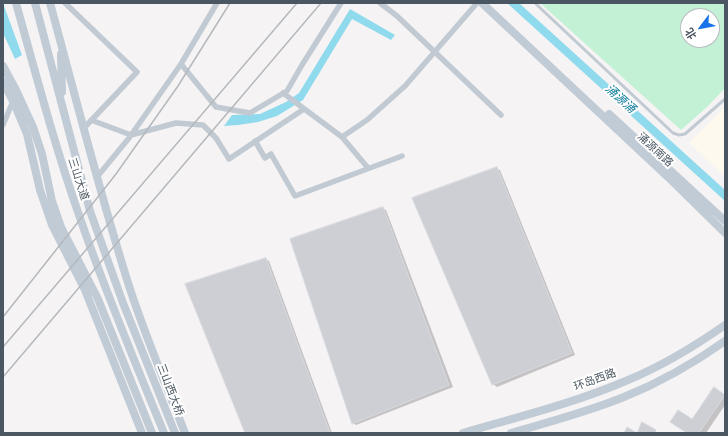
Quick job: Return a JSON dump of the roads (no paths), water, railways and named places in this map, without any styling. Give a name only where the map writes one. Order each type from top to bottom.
[{"type":"main road","points":[[12,3],[24,31]]},
{"type":"main road","name":"三山大道","points":[[16,3],[53,136],[80,220],[133,356]]},
{"type":"main road","name":"三山大道","points":[[35,3],[90,211],[113,276],[145,355]]},
{"type":"main road","points":[[50,3],[97,177],[140,318],[184,433]]},
{"type":"main road","name":"涌源南路","points":[[482,3],[668,177],[725,233]]},
{"type":"main road","name":"涌源南路","points":[[488,3],[725,221]]},
{"type":"main road","points":[[60,40],[63,107]]},
{"type":"main road","points":[[3,66],[33,127],[42,154],[52,201],[61,227],[98,299],[152,433]]},
{"type":"main road","points":[[3,82],[27,134],[40,190],[52,225],[85,290],[142,433]]},
{"type":"main road","name":"环岛西路","points":[[463,433],[547,409],[617,385],[669,360],[725,325]]},
{"type":"main road","points":[[511,433],[595,408],[624,397],[670,375],[725,341]]},
{"type":"main road","name":"三山西大桥","points":[[145,355],[175,433]]},
{"type":"main road","name":"三山西大桥","points":[[133,356],[164,433]]},
{"type":"street","points":[[67,3],[137,72],[84,128]]},
{"type":"street","points":[[97,177],[132,135],[181,64],[217,3]]},
{"type":"street","points":[[181,64],[216,107],[250,113],[286,95],[302,65],[341,3]]},
{"type":"street","points":[[380,3],[397,16],[501,115]]},
{"type":"street","points":[[342,137],[367,120],[404,86],[477,3]]},
{"type":"street","points":[[286,95],[342,137],[368,168]]},
{"type":"street","points":[[3,125],[13,101]]},
{"type":"street","points":[[91,120],[132,135],[176,123],[203,125],[216,138],[229,158],[301,107]]},
{"type":"street","points":[[255,141],[266,158],[271,154],[295,196],[402,156]]},
{"type":"lane","points":[[536,4],[673,133],[679,135],[685,134],[725,98]]},
{"type":"water","points":[[3,3],[22,55],[15,59],[3,33]]},
{"type":"water","name":"涌源涌","points":[[507,3],[519,3],[725,190],[725,201]]},
{"type":"water","points":[[350,9],[395,35],[391,40],[352,19],[303,100],[277,116],[258,122],[224,126],[232,115],[260,114],[286,102],[299,93]]},
{"type":"railway","points":[[3,317],[116,174],[178,86],[230,3]]},
{"type":"railway","points":[[3,347],[297,3]]},
{"type":"railway","points":[[3,377],[321,3]]}]
